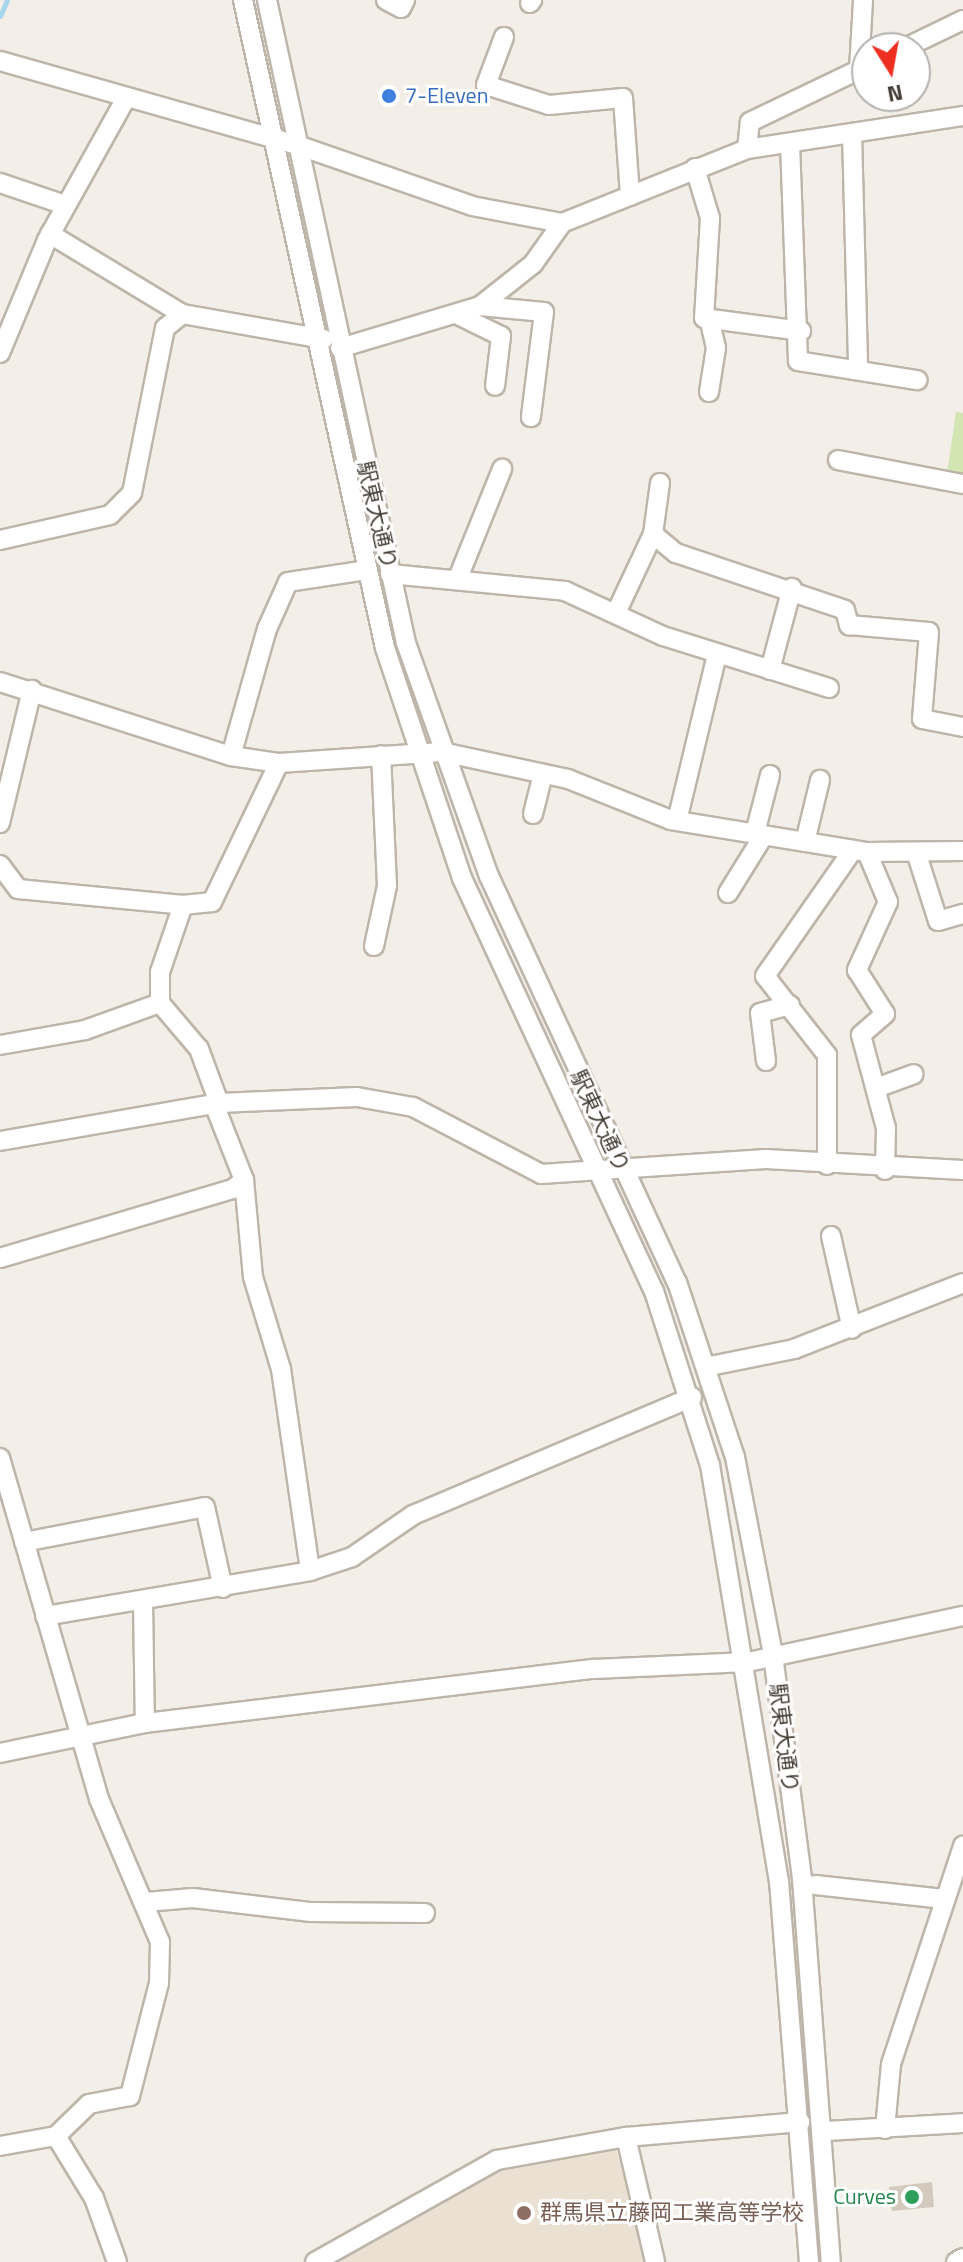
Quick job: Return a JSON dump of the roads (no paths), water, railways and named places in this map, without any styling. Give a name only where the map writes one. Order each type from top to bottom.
[{"type":"street","name":"駅東大通り","points":[[243,0],[269,137],[367,570],[419,754],[462,878],[599,1171],[692,1397],[748,1662],[779,1881],[809,2262]]},
{"type":"street","name":"駅東大通り","points":[[267,0],[390,574],[442,752],[533,980],[710,1366],[773,1655],[826,2131],[831,2262]]},
{"type":"street","points":[[386,0],[401,8],[405,0]]},
{"type":"street","points":[[863,0],[863,32]]},
{"type":"street","points":[[931,35],[963,20]]},
{"type":"street","points":[[504,37],[486,85],[549,105],[623,98],[630,196]]},
{"type":"street","points":[[0,62],[300,146],[472,206],[562,223],[747,149],[963,116]]},
{"type":"street","points":[[747,149],[750,122],[851,74]]},
{"type":"street","points":[[0,353],[50,234],[126,98]]},
{"type":"street","points":[[852,133],[858,370]]},
{"type":"street","points":[[790,143],[801,331],[798,361],[917,380]]},
{"type":"street","points":[[695,168],[710,218],[704,318],[801,331]]},
{"type":"street","points":[[0,183],[65,205]]},
{"type":"street","points":[[50,234],[182,314],[314,337],[339,345],[458,315],[480,306],[533,264],[562,223]]},
{"type":"street","points":[[480,306],[544,312],[531,417]]},
{"type":"street","points":[[0,540],[110,515],[132,493],[165,328],[182,314]]},
{"type":"street","points":[[458,315],[501,336],[495,386]]},
{"type":"street","points":[[709,392],[716,348],[710,321]]},
{"type":"street","points":[[838,460],[963,484]]},
{"type":"street","points":[[458,578],[502,469]]},
{"type":"street","points":[[616,613],[653,534],[660,483]]},
{"type":"street","points":[[653,534],[676,553],[792,588],[845,610],[849,625],[929,632],[922,719],[963,727]]},
{"type":"street","points":[[231,756],[267,629],[288,582],[367,570]]},
{"type":"street","points":[[390,574],[458,578],[565,591],[717,654],[829,688]]},
{"type":"street","points":[[770,670],[792,588]]},
{"type":"street","points":[[677,821],[717,654]]},
{"type":"street","points":[[0,682],[231,756],[279,763],[442,752],[543,774],[677,821],[860,851],[917,855],[963,851]]},
{"type":"street","points":[[0,823],[32,690]]},
{"type":"street","points":[[374,946],[387,886],[381,755]]},
{"type":"street","points":[[0,865],[18,889],[183,905],[212,902],[279,763]]},
{"type":"street","points":[[533,814],[543,774]]},
{"type":"street","points":[[728,893],[760,834],[770,775]]},
{"type":"street","points":[[805,842],[820,780]]},
{"type":"street","points":[[827,1165],[827,1055],[765,976],[860,851]]},
{"type":"street","points":[[860,851],[888,902],[857,970],[885,1014],[861,1035],[886,1128],[885,1170]]},
{"type":"street","points":[[917,855],[938,921],[963,914]]},
{"type":"street","points":[[183,905],[160,972],[160,1003],[199,1049],[244,1180],[253,1277],[281,1369],[310,1571]]},
{"type":"street","points":[[0,1045],[85,1030],[160,1003]]},
{"type":"street","points":[[766,1061],[760,1013],[790,1005]]},
{"type":"street","points":[[876,1088],[914,1074]]},
{"type":"street","points":[[0,1141],[217,1104],[357,1097],[413,1107],[541,1174],[766,1159],[885,1170],[963,1170]]},
{"type":"street","points":[[0,1258],[244,1180]]},
{"type":"street","points":[[831,1236],[852,1329]]},
{"type":"street","points":[[710,1366],[852,1329],[963,1283]]},
{"type":"street","points":[[45,1616],[223,1588],[310,1571],[352,1557],[413,1515],[692,1397]]},
{"type":"street","points":[[0,1458],[99,1799],[146,1902],[160,1942],[159,1983],[130,2096],[89,2104],[56,2136],[0,2146]]},
{"type":"street","points":[[24,1542],[205,1507],[223,1588]]},
{"type":"street","points":[[143,1602],[145,1723]]},
{"type":"street","points":[[0,1753],[82,1740],[145,1723],[594,1669],[748,1662],[963,1616]]},
{"type":"street","points":[[885,2129],[891,2064],[961,1855]]},
{"type":"street","points":[[815,1885],[944,1899]]},
{"type":"street","points":[[146,1902],[193,1898],[311,1912],[425,1913]]},
{"type":"street","points":[[315,2262],[497,2160],[626,2137],[800,2122]]},
{"type":"street","points":[[826,2131],[963,2123]]},
{"type":"street","points":[[56,2136],[94,2198],[117,2262]]},
{"type":"street","points":[[626,2137],[655,2262]]},
{"type":"street","points":[[956,2262],[963,2258]]},
{"type":"waterway","points":[[0,16],[7,0]]},
{"type":"place","name":"7-Eleven","points":[[389,96]]},
{"type":"place","name":"Curves","points":[[912,2197]]},
{"type":"place","name":"群馬県立藤岡工業高等学校","points":[[524,2213]]}]
